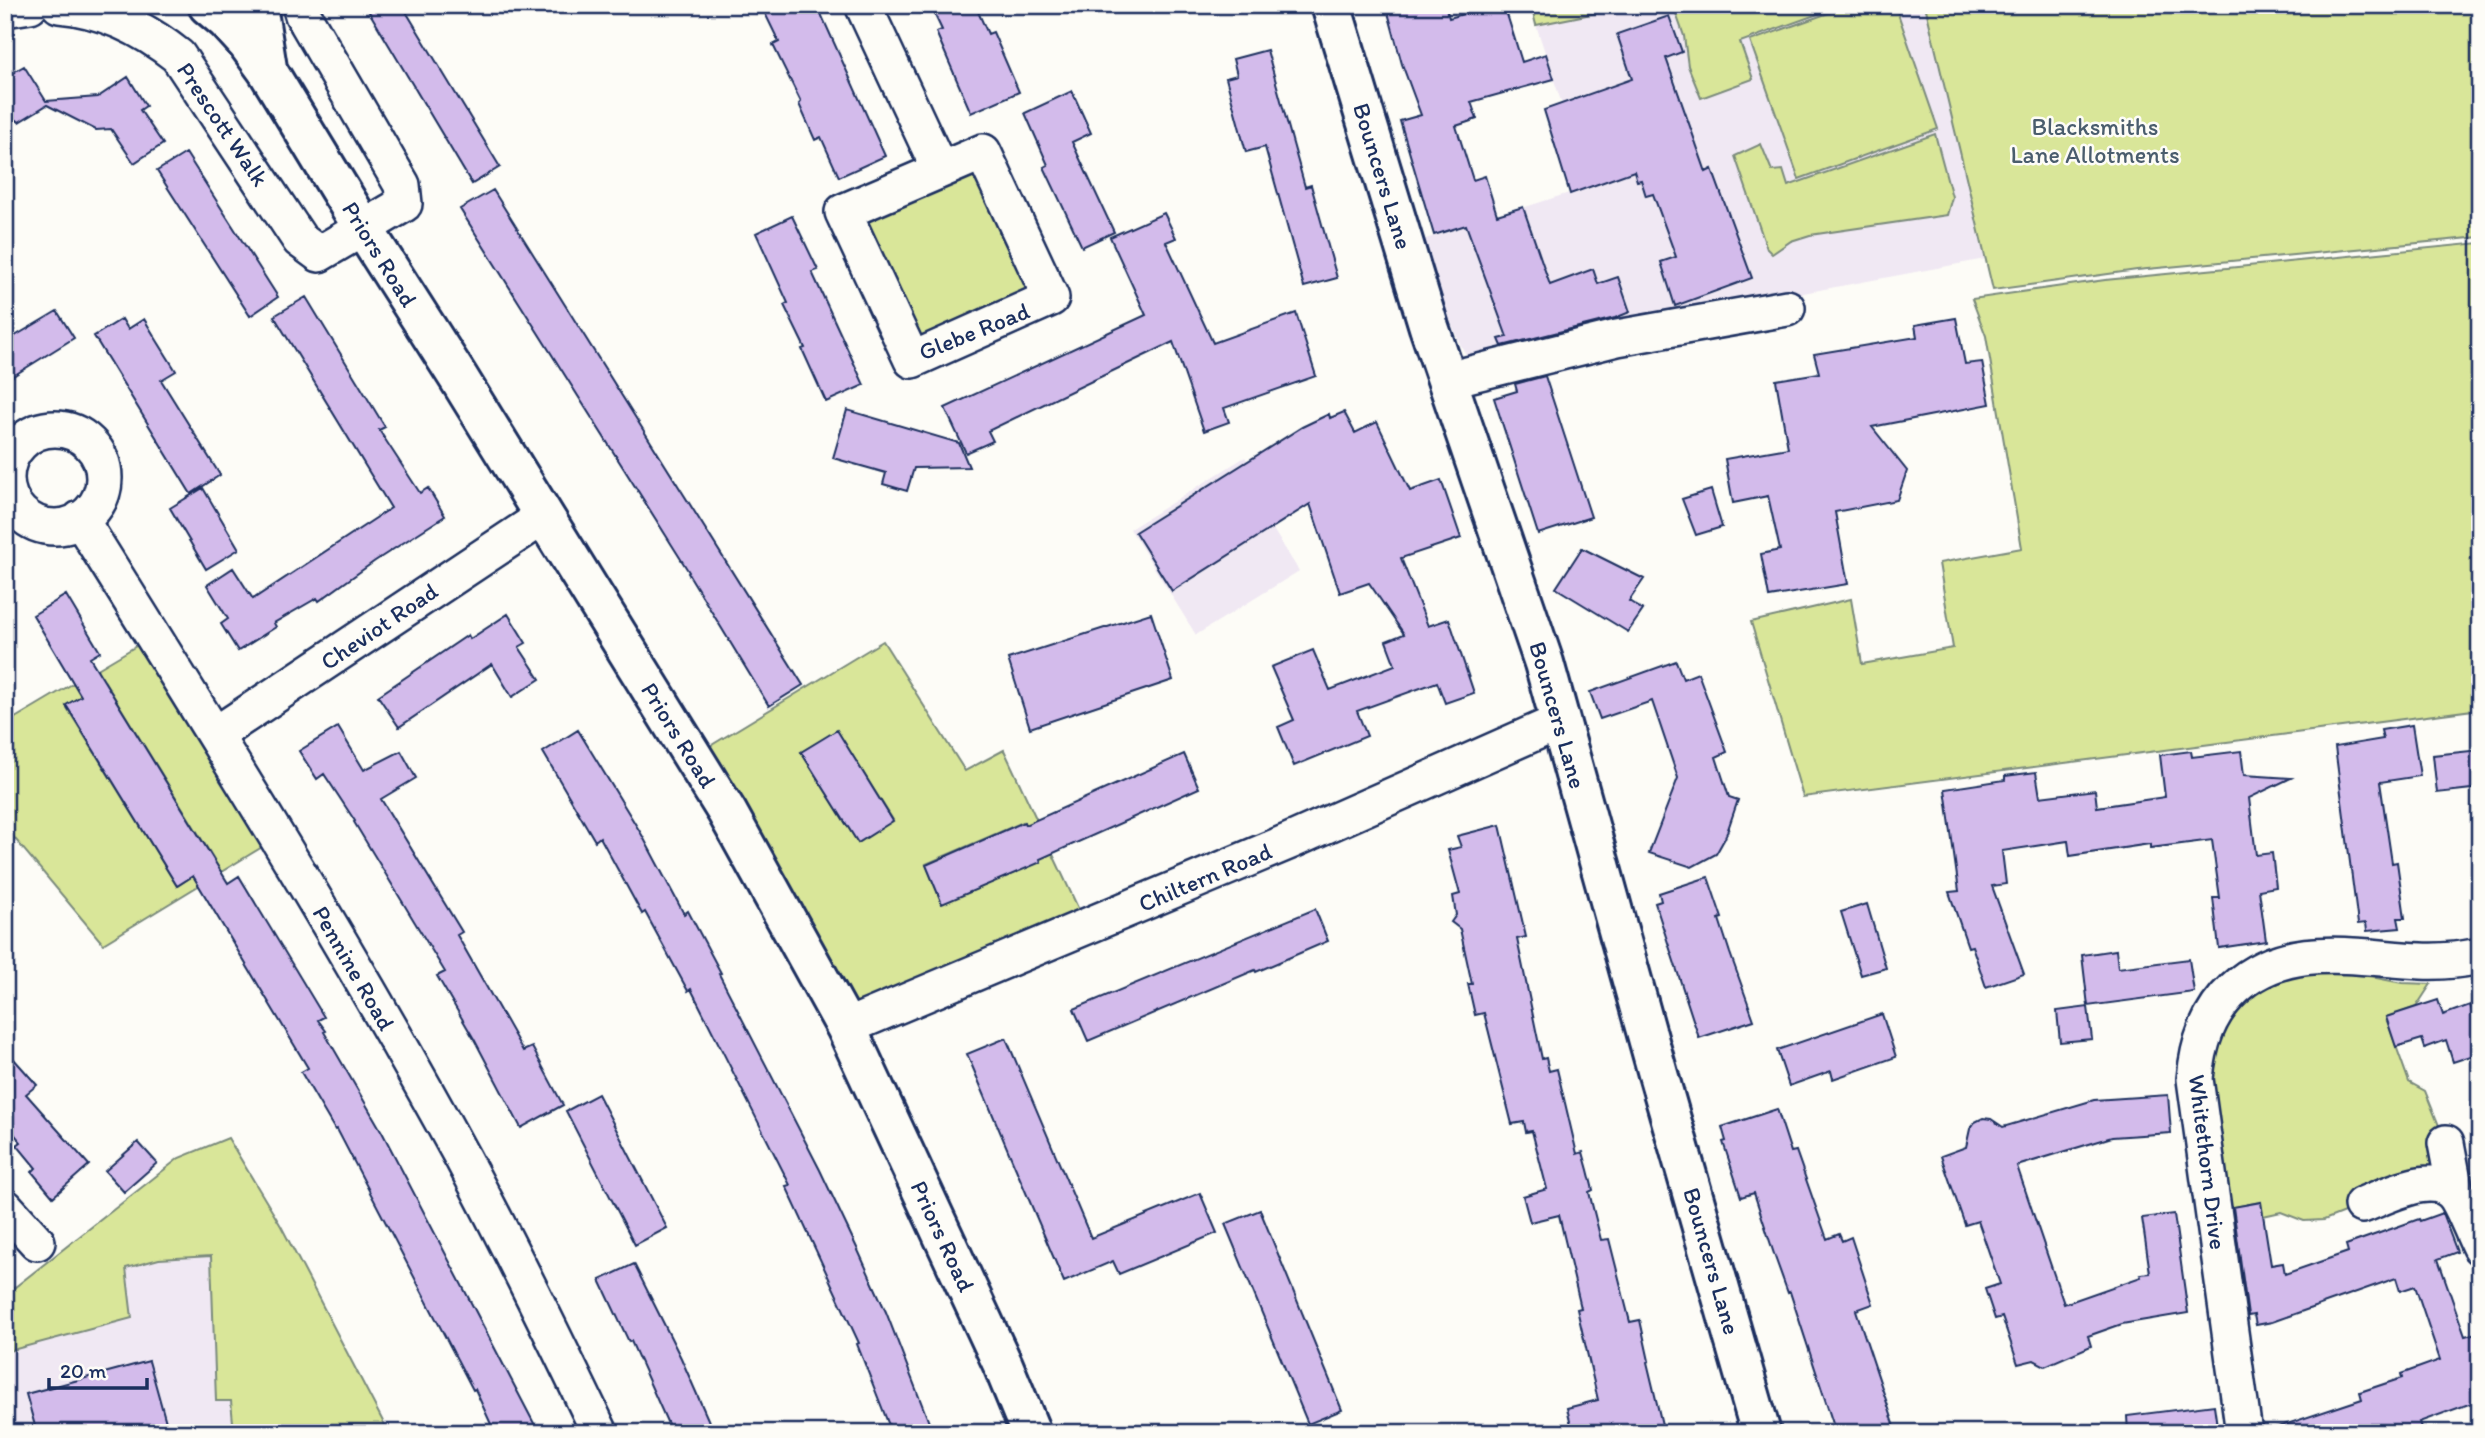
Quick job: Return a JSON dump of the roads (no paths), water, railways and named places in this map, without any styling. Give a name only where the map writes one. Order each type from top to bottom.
[{"type":"main road","name":"Priors Road","points":[[208,5],[248,44],[267,70],[727,812],[846,1027],[1003,1365],[1031,1433]]},
{"type":"main road","name":"Priors Road","points":[[257,5],[267,70]]},
{"type":"main road","name":"Bouncers Lane","points":[[1331,5],[1447,380],[1544,663],[1658,1074],[1762,1433]]},
{"type":"street","points":[[5,9],[30,5]]},
{"type":"street","name":"Prescott Walk","points":[[59,5],[118,18],[160,41],[178,56],[299,240],[319,254],[363,228]]},
{"type":"street","points":[[300,5],[303,15],[402,185],[404,204],[363,228]]},
{"type":"street","points":[[863,5],[940,170]]},
{"type":"street","name":"Glebe Road","points":[[983,152],[1051,298],[912,360],[843,212],[940,170],[983,152]]},
{"type":"street","points":[[1447,380],[1617,338],[1787,308]]},
{"type":"street","name":"Cheviot Road","points":[[215,735],[544,517]]},
{"type":"street","name":"Pennine Road","points":[[80,519],[326,919],[462,1158],[531,1289],[600,1433]]},
{"type":"street","name":"Chiltern Road","points":[[846,1027],[1290,841],[1561,721]]},
{"type":"street","name":"Whitethorn Drive","points":[[2244,1433],[2195,1079],[2202,1036],[2212,1014],[2243,980],[2281,961],[2323,955],[2422,961],[2480,956]]},
{"type":"street","points":[[2446,1143],[2456,1196],[2480,1247]]},
{"type":"street","points":[[2362,1205],[2426,1183],[2447,1188],[2456,1196]]},
{"type":"street","points":[[5,1208],[37,1242]]},
{"type":"park label","name":"Blacksmiths Lane Allotments","points":[[2095,140]]}]
